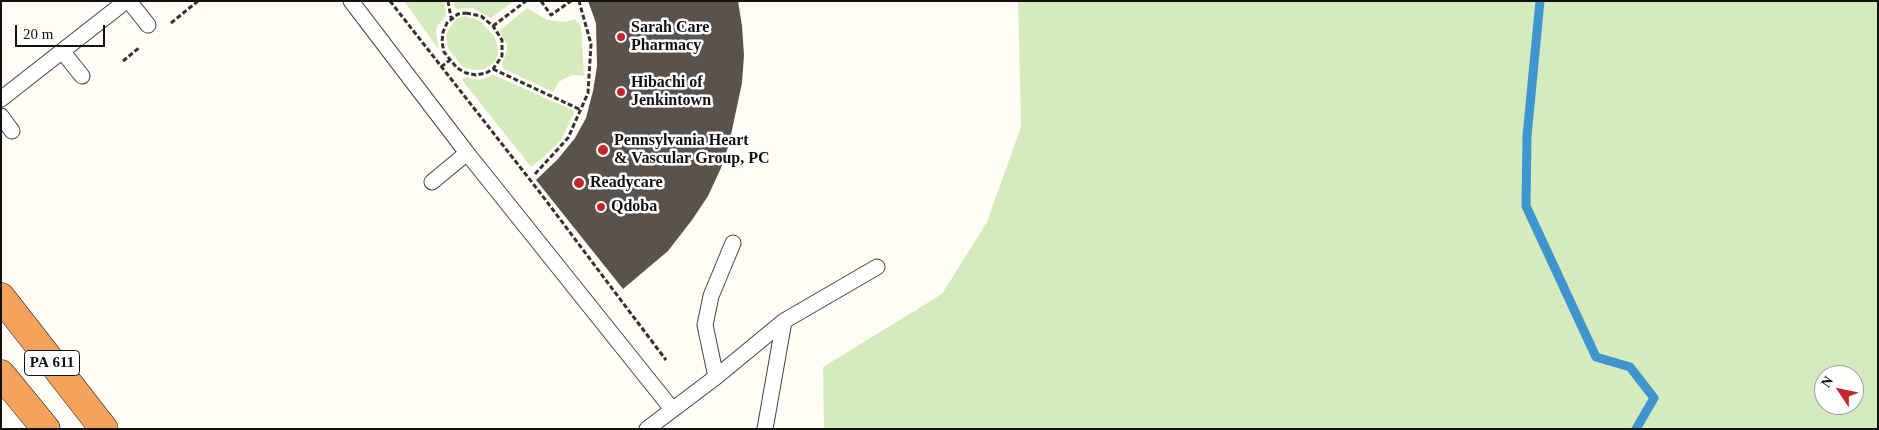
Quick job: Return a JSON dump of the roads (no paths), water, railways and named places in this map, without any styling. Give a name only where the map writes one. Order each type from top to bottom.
[{"type":"highway","name":"PA 611","points":[[1,297],[104,429]]},
{"type":"highway","name":"PA 611","points":[[1,374],[46,429]]},
{"type":"lane","points":[[1,99],[127,1],[148,25]]},
{"type":"lane","points":[[351,1],[668,419]]},
{"type":"lane","points":[[62,52],[82,76]]},
{"type":"lane","points":[[1,116],[12,131]]},
{"type":"lane","points":[[432,182],[467,153]]},
{"type":"lane","points":[[716,377],[705,325],[711,296],[734,243]]},
{"type":"lane","points":[[647,429],[668,419],[784,321],[877,267]]},
{"type":"lane","points":[[765,429],[784,321]]},
{"type":"waterway","points":[[1540,1],[1527,136],[1526,206],[1596,357],[1630,367],[1654,398],[1636,429]]},
{"type":"place","name":"Sarah Care Pharmacy","points":[[621,37]]},
{"type":"place","name":"Hibachi of Jenkintown","points":[[621,92]]},
{"type":"place","name":"Pennsylvania Heart & Vascular Group, PC","points":[[603,150]]},
{"type":"place","name":"Readycare","points":[[579,183]]},
{"type":"place","name":"Qdoba","points":[[601,207]]}]
